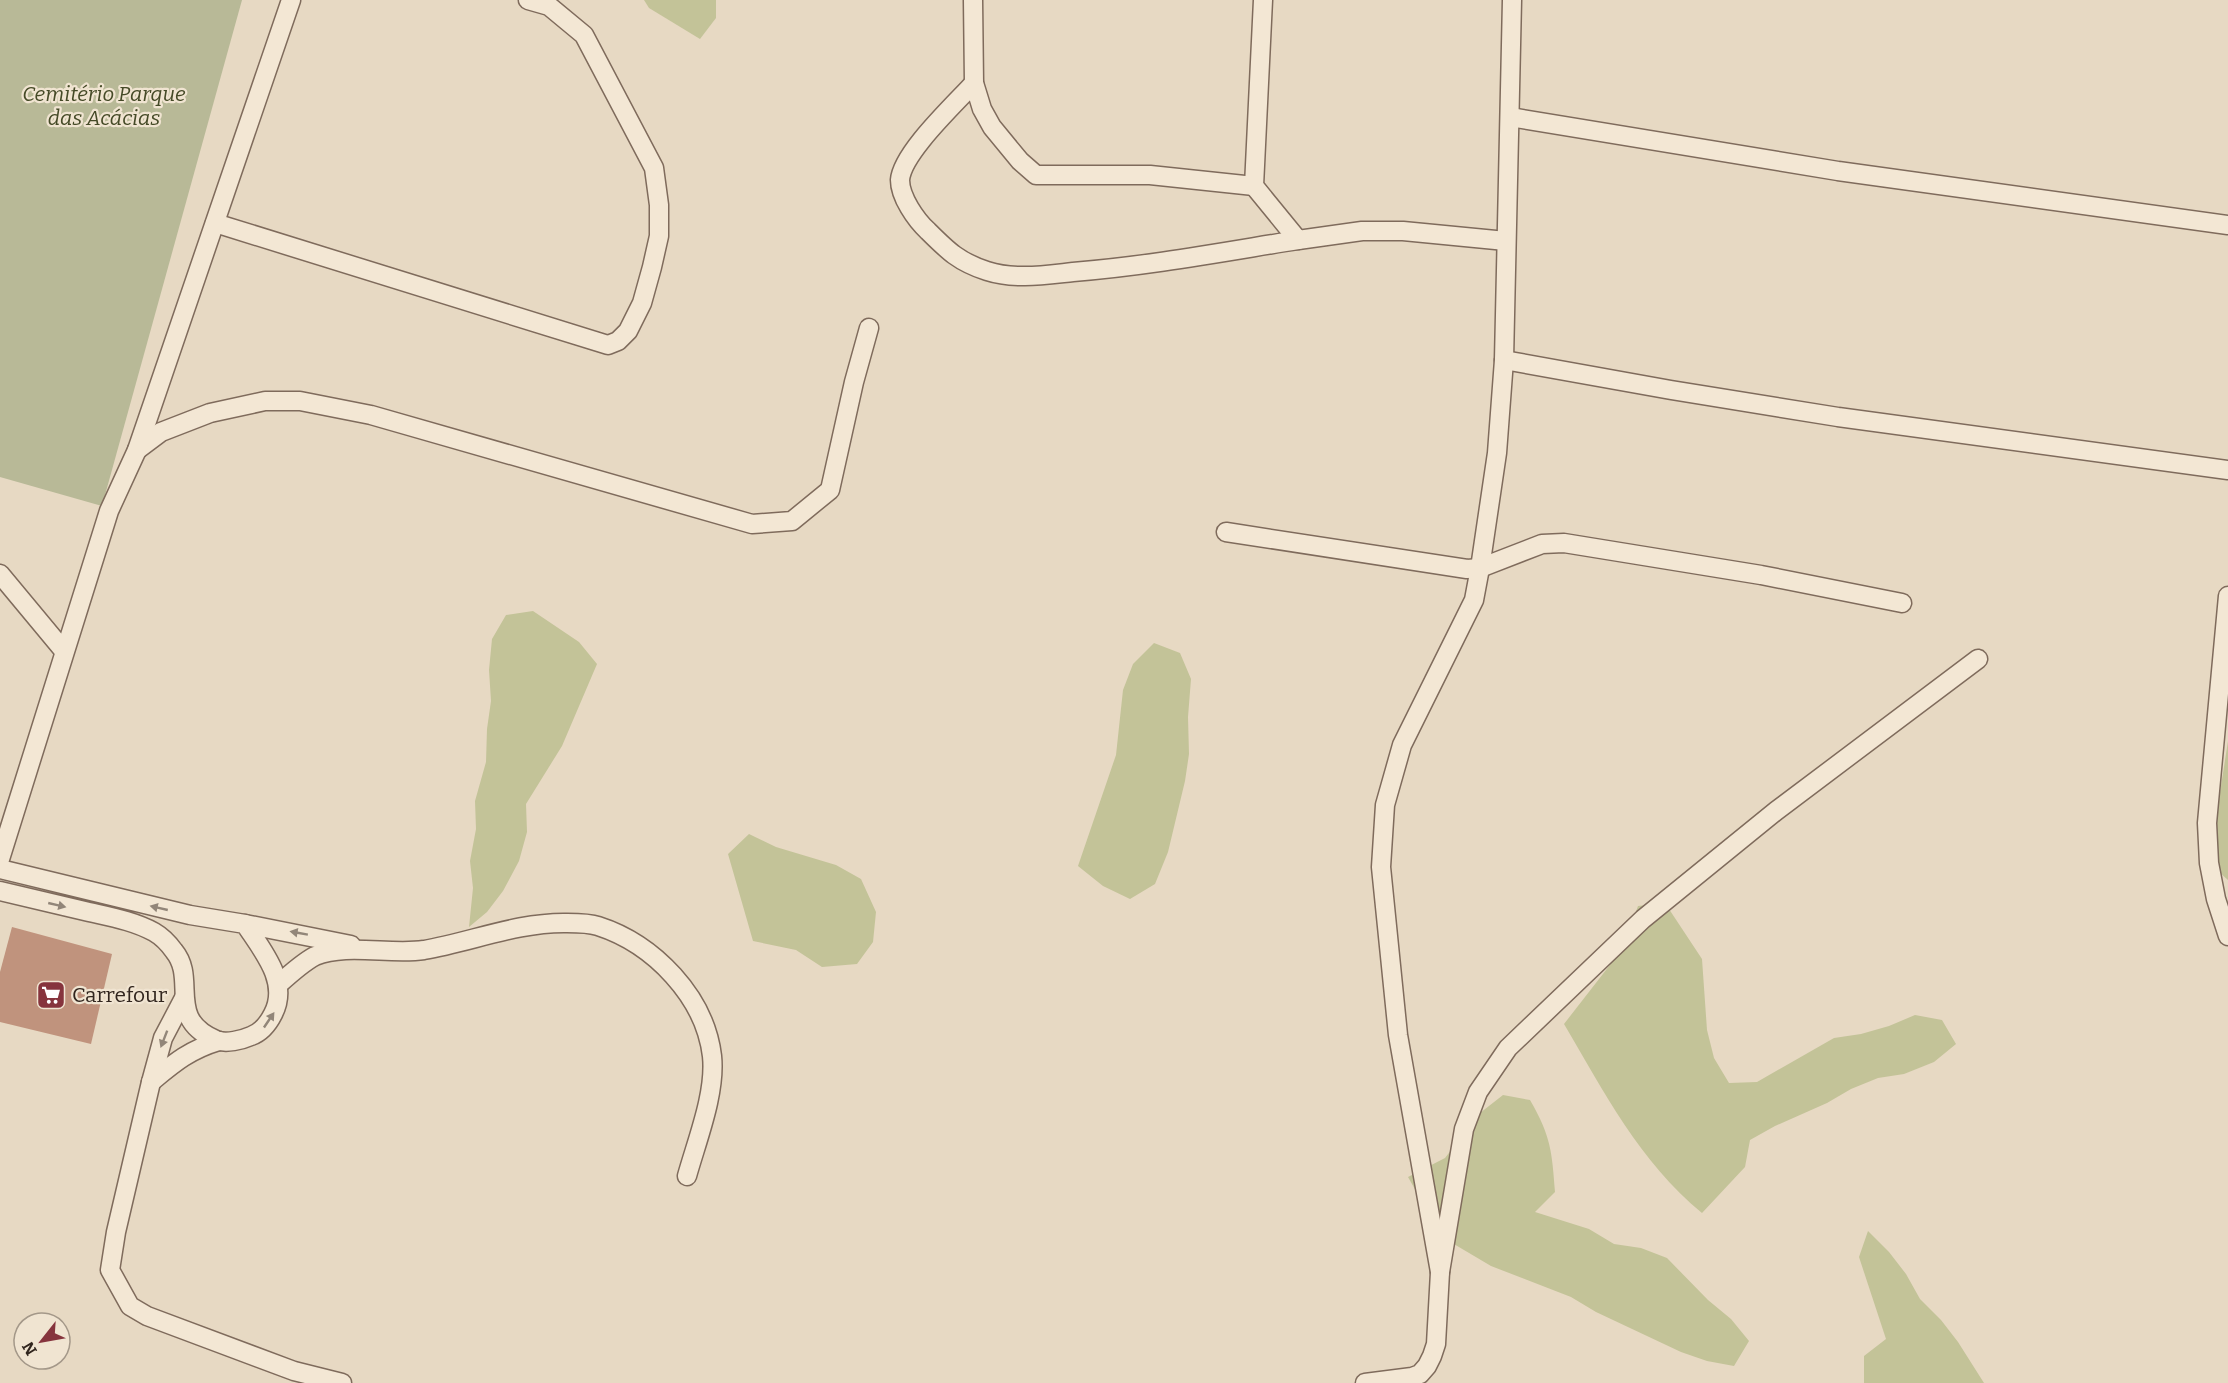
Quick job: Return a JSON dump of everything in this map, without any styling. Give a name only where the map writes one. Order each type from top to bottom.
[{"type":"street","points":[[0,859],[109,511],[137,450],[291,0]]},
{"type":"street","points":[[215,223],[608,345],[618,341],[628,331],[642,303],[659,236],[659,205],[654,168],[584,35],[549,6],[528,0]]},
{"type":"street","points":[[973,0],[974,83],[982,109],[992,127],[1020,161],[1036,175],[1150,175],[1254,186]]},
{"type":"street","points":[[1263,0],[1254,186],[1298,240]]},
{"type":"street","points":[[1440,1272],[1398,1035],[1381,867],[1385,805],[1402,745],[1474,600],[1480,568],[1497,453],[1504,360],[1512,0]]},
{"type":"street","points":[[974,83],[914,149],[903,167],[900,182],[905,198],[923,227],[955,257],[988,272],[1024,277],[1118,268],[1362,231],[1403,231],[1506,241]]},
{"type":"street","points":[[1510,117],[1838,171],[2228,225]]},
{"type":"street","points":[[137,450],[161,432],[210,413],[265,401],[300,401],[371,415],[752,524],[792,521],[830,490],[854,382],[870,328]]},
{"type":"street","points":[[1504,360],[1838,417],[2228,470]]},
{"type":"street","points":[[1226,532],[1467,569],[1480,568],[1542,544],[1564,543],[1761,575],[1902,603]]},
{"type":"street","points":[[0,574],[64,651]]},
{"type":"street","points":[[2228,596],[2207,823],[2209,863],[2216,899],[2228,936]]},
{"type":"street","points":[[1365,1383],[1412,1377],[1426,1378],[1427,1366],[1436,1344],[1440,1272],[1464,1129],[1479,1092],[1508,1048],[1643,919],[1776,811],[1978,659]]},
{"type":"street","points":[[0,869],[190,915],[312,935],[376,951]]},
{"type":"street","points":[[0,891],[136,923],[157,933],[176,952],[184,976],[184,998],[188,1016],[195,1026],[219,1041]]},
{"type":"street","points":[[279,984],[303,963],[331,952],[422,950],[504,930],[564,923],[596,926],[623,936],[651,954],[672,973],[694,1002],[706,1032],[712,1057],[711,1088],[687,1176]]},
{"type":"street","points":[[151,1082],[185,1054],[198,1047],[219,1041],[241,1040],[255,1035],[268,1025],[276,1009],[279,984],[271,964],[245,924]]},
{"type":"street","points":[[184,998],[163,1038],[151,1082],[116,1232],[110,1270],[130,1306],[147,1316],[294,1371],[342,1383]]},
{"type":"green space","name":"Cemitério Parque das Acácias","points":[[0,0],[242,0],[102,506],[0,477]]},
{"type":"green space","points":[[644,0],[716,0],[716,18],[700,39],[649,8]]},
{"type":"green space","points":[[533,611],[579,642],[597,664],[562,746],[526,804],[527,832],[519,861],[503,891],[487,912],[469,927],[473,888],[470,861],[476,829],[475,801],[486,762],[491,701],[489,670],[492,639],[506,615]]},
{"type":"green space","points":[[1154,643],[1180,653],[1191,679],[1188,717],[1189,754],[1168,852],[1155,884],[1130,899],[1103,886],[1078,866],[1116,755],[1123,690],[1133,664]]},
{"type":"green space","points":[[2228,741],[2228,880],[2209,863]]},
{"type":"green space","points":[[749,834],[776,847],[836,865],[861,879],[876,912],[873,942],[857,964],[822,967],[796,950],[753,941],[728,854]]},
{"type":"green space","points":[[1665,903],[1702,959],[1707,1030],[1714,1058],[1729,1083],[1757,1082],[1834,1038],[1861,1034],[1915,1015],[1942,1020],[1956,1044],[1934,1062],[1904,1074],[1878,1078],[1851,1089],[1750,1140],[1745,1167],[1702,1213],[1660,1172],[1642,1149],[1609,1100],[1564,1024],[1613,961],[1629,932],[1638,906]]},
{"type":"green space","points":[[1503,1095],[1530,1100],[1546,1134],[1553,1166],[1555,1192],[1535,1212],[1589,1229],[1614,1244],[1641,1248],[1667,1258],[1708,1300],[1731,1319],[1749,1341],[1734,1366],[1707,1361],[1681,1352],[1596,1312],[1571,1297],[1491,1266],[1442,1237],[1408,1177],[1445,1158],[1480,1113]]},
{"type":"green space","points":[[1868,1231],[1889,1252],[1906,1274],[1920,1299],[1941,1320],[1958,1342],[1984,1383],[1864,1383],[1864,1356],[1886,1339],[1859,1257]]},
{"type":"building","name":"Carrefour","points":[[12,927],[112,954],[91,1044],[0,1022],[0,972]]},
{"type":"place","name":"Carrefour","points":[[51,995]]}]
